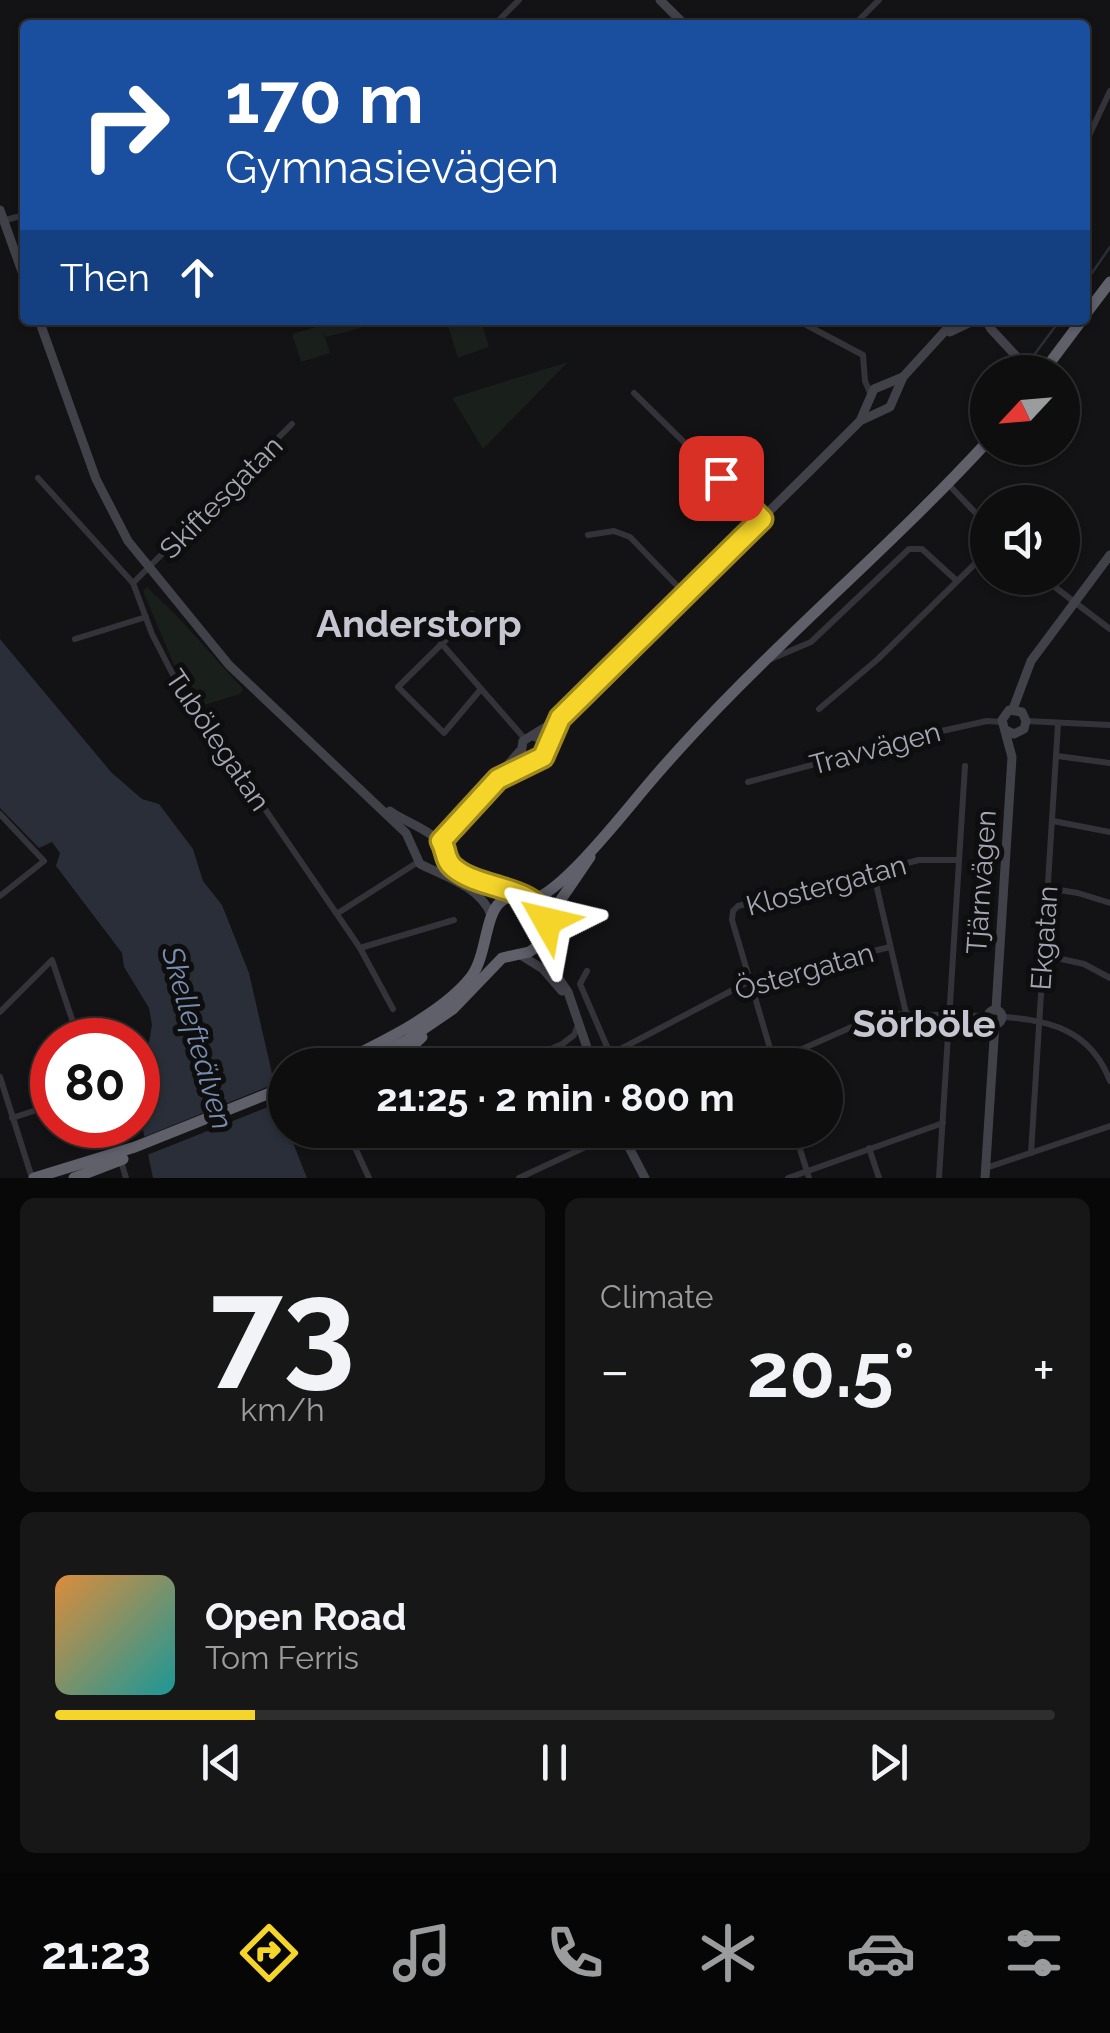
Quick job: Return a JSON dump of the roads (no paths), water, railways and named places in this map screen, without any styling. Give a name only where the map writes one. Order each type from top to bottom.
[{"type":"highway","points":[[1090,309],[1110,282]]},
{"type":"highway","points":[[1056,355],[1078,325]]},
{"type":"highway","points":[[367,1048],[457,992],[482,956],[490,917],[503,900],[549,892],[604,837],[692,734],[970,460]]},
{"type":"highway","points":[[410,1048],[502,958],[533,950],[542,943],[548,926],[604,837]]},
{"type":"highway","points":[[527,898],[544,911],[548,926]]},
{"type":"highway","points":[[490,917],[494,942],[518,954]]},
{"type":"highway","points":[[34,1178],[136,1150],[268,1097]]},
{"type":"highway","points":[[74,1178],[136,1150]]},
{"type":"street","points":[[499,20],[519,0]]},
{"type":"street","points":[[660,0],[680,20]]},
{"type":"street","points":[[859,20],[879,0]]},
{"type":"street","points":[[1090,133],[1110,90]]},
{"type":"street","points":[[1,217],[20,267]]},
{"type":"street","points":[[41,325],[111,513],[149,570],[240,676],[408,836],[417,858],[482,898],[490,917]]},
{"type":"street","points":[[807,325],[857,349],[866,362],[865,381],[874,406],[881,410]]},
{"type":"street","points":[[338,913],[417,858],[422,839],[440,840],[498,779],[530,738],[560,718],[860,421],[892,404],[903,377],[951,325]]},
{"type":"street","points":[[943,336],[963,325]]},
{"type":"street","points":[[988,325],[1015,355]]},
{"type":"street","points":[[866,373],[894,394]]},
{"type":"street","points":[[860,421],[871,397],[903,377]]},
{"type":"street","points":[[634,393],[762,519]]},
{"type":"street","name":"Skiftesgatan","points":[[134,583],[292,424]]},
{"type":"street","name":"Tubölegatan","points":[[38,478],[134,583],[160,650],[191,704],[338,913],[393,1009]]},
{"type":"street","points":[[948,484],[970,507]]},
{"type":"street","points":[[588,535],[614,531],[630,538],[686,596]]},
{"type":"street","points":[[765,661],[811,642],[909,549],[922,549],[956,581]]},
{"type":"street","points":[[1014,709],[1031,660],[1110,555]]},
{"type":"street","points":[[819,709],[878,659],[970,568]]},
{"type":"street","points":[[1062,595],[1110,630]]},
{"type":"street","points":[[472,614],[398,686],[444,733],[481,689]]},
{"type":"street","points":[[76,639],[146,617]]},
{"type":"street","points":[[441,644],[530,738],[543,741],[545,747]]},
{"type":"street","points":[[1014,709],[1022,712],[1026,721],[1019,732],[1004,726],[1006,712],[1014,709]]},
{"type":"street","points":[[498,779],[543,757],[560,718]]},
{"type":"street","name":"Travvägen","points":[[748,782],[986,721],[1004,726]]},
{"type":"street","points":[[1026,721],[1110,725]]},
{"type":"street","name":"Ekgatan","points":[[1031,1153],[1058,724]]},
{"type":"street","name":"Tjärnvägen","points":[[1004,726],[1012,758]]},
{"type":"street","name":"Tjärnvägen","points":[[986,1173],[1012,758],[1019,732]]},
{"type":"street","points":[[520,751],[531,762]]},
{"type":"street","points":[[1057,756],[1110,763]]},
{"type":"street","points":[[939,1178],[965,766]]},
{"type":"street","points":[[369,797],[440,840],[445,858],[457,871],[527,898]]},
{"type":"street","points":[[0,814],[44,861],[0,896]]},
{"type":"street","points":[[1053,822],[1110,832]]},
{"type":"street","points":[[433,868],[445,858]]},
{"type":"street","name":"Klostergatan","points":[[767,1048],[732,920],[738,906],[919,860],[959,860]]},
{"type":"street","points":[[873,871],[906,1013]]},
{"type":"street","points":[[1047,888],[1110,903]]},
{"type":"street","points":[[360,948],[454,920]]},
{"type":"street","points":[[542,943],[545,958],[564,984],[587,1048]]},
{"type":"street","name":"Östergatan","points":[[622,1048],[750,981],[890,946]]},
{"type":"street","points":[[518,954],[535,963],[557,984],[577,1020],[574,1035],[554,1048]]},
{"type":"street","points":[[1043,955],[1084,964],[1110,978]]},
{"type":"street","points":[[0,1012],[52,960],[72,1018]]},
{"type":"street","points":[[587,971],[580,984],[608,1048]]},
{"type":"street","points":[[805,1048],[869,1018],[906,1013],[1039,1020],[1063,1027],[1087,1044],[1110,1080]]},
{"type":"street","points":[[0,1077],[34,1178]]},
{"type":"street","points":[[12,1118],[30,1112]]},
{"type":"street","points":[[788,1178],[943,1123]]},
{"type":"street","points":[[986,1173],[1110,1126]]},
{"type":"street","points":[[355,1148],[369,1178]]},
{"type":"street","points":[[519,1178],[584,1148]]},
{"type":"street","points":[[630,1148],[645,1178]]},
{"type":"street","points":[[800,1148],[808,1174]]},
{"type":"street","points":[[869,1148],[879,1178]]},
{"type":"street","points":[[120,1160],[126,1178]]},
{"type":"water","name":"Skellefteälven","points":[[0,639],[111,772],[142,799],[159,804],[193,849],[203,881],[222,905],[249,973],[268,1056],[268,1148],[295,1148],[307,1178],[153,1178],[147,1148],[160,1148],[160,1018],[151,1018],[149,1008],[124,967],[122,953],[56,866],[60,853],[52,842],[39,848],[0,808]]},
{"type":"waterway","points":[[1090,276],[1110,247]]},
{"type":"waterway","points":[[1034,355],[1056,325]]},
{"type":"district","name":"Anderstorp","points":[[419,624]]},
{"type":"district","name":"Sörböle","points":[[924,1024]]}]
